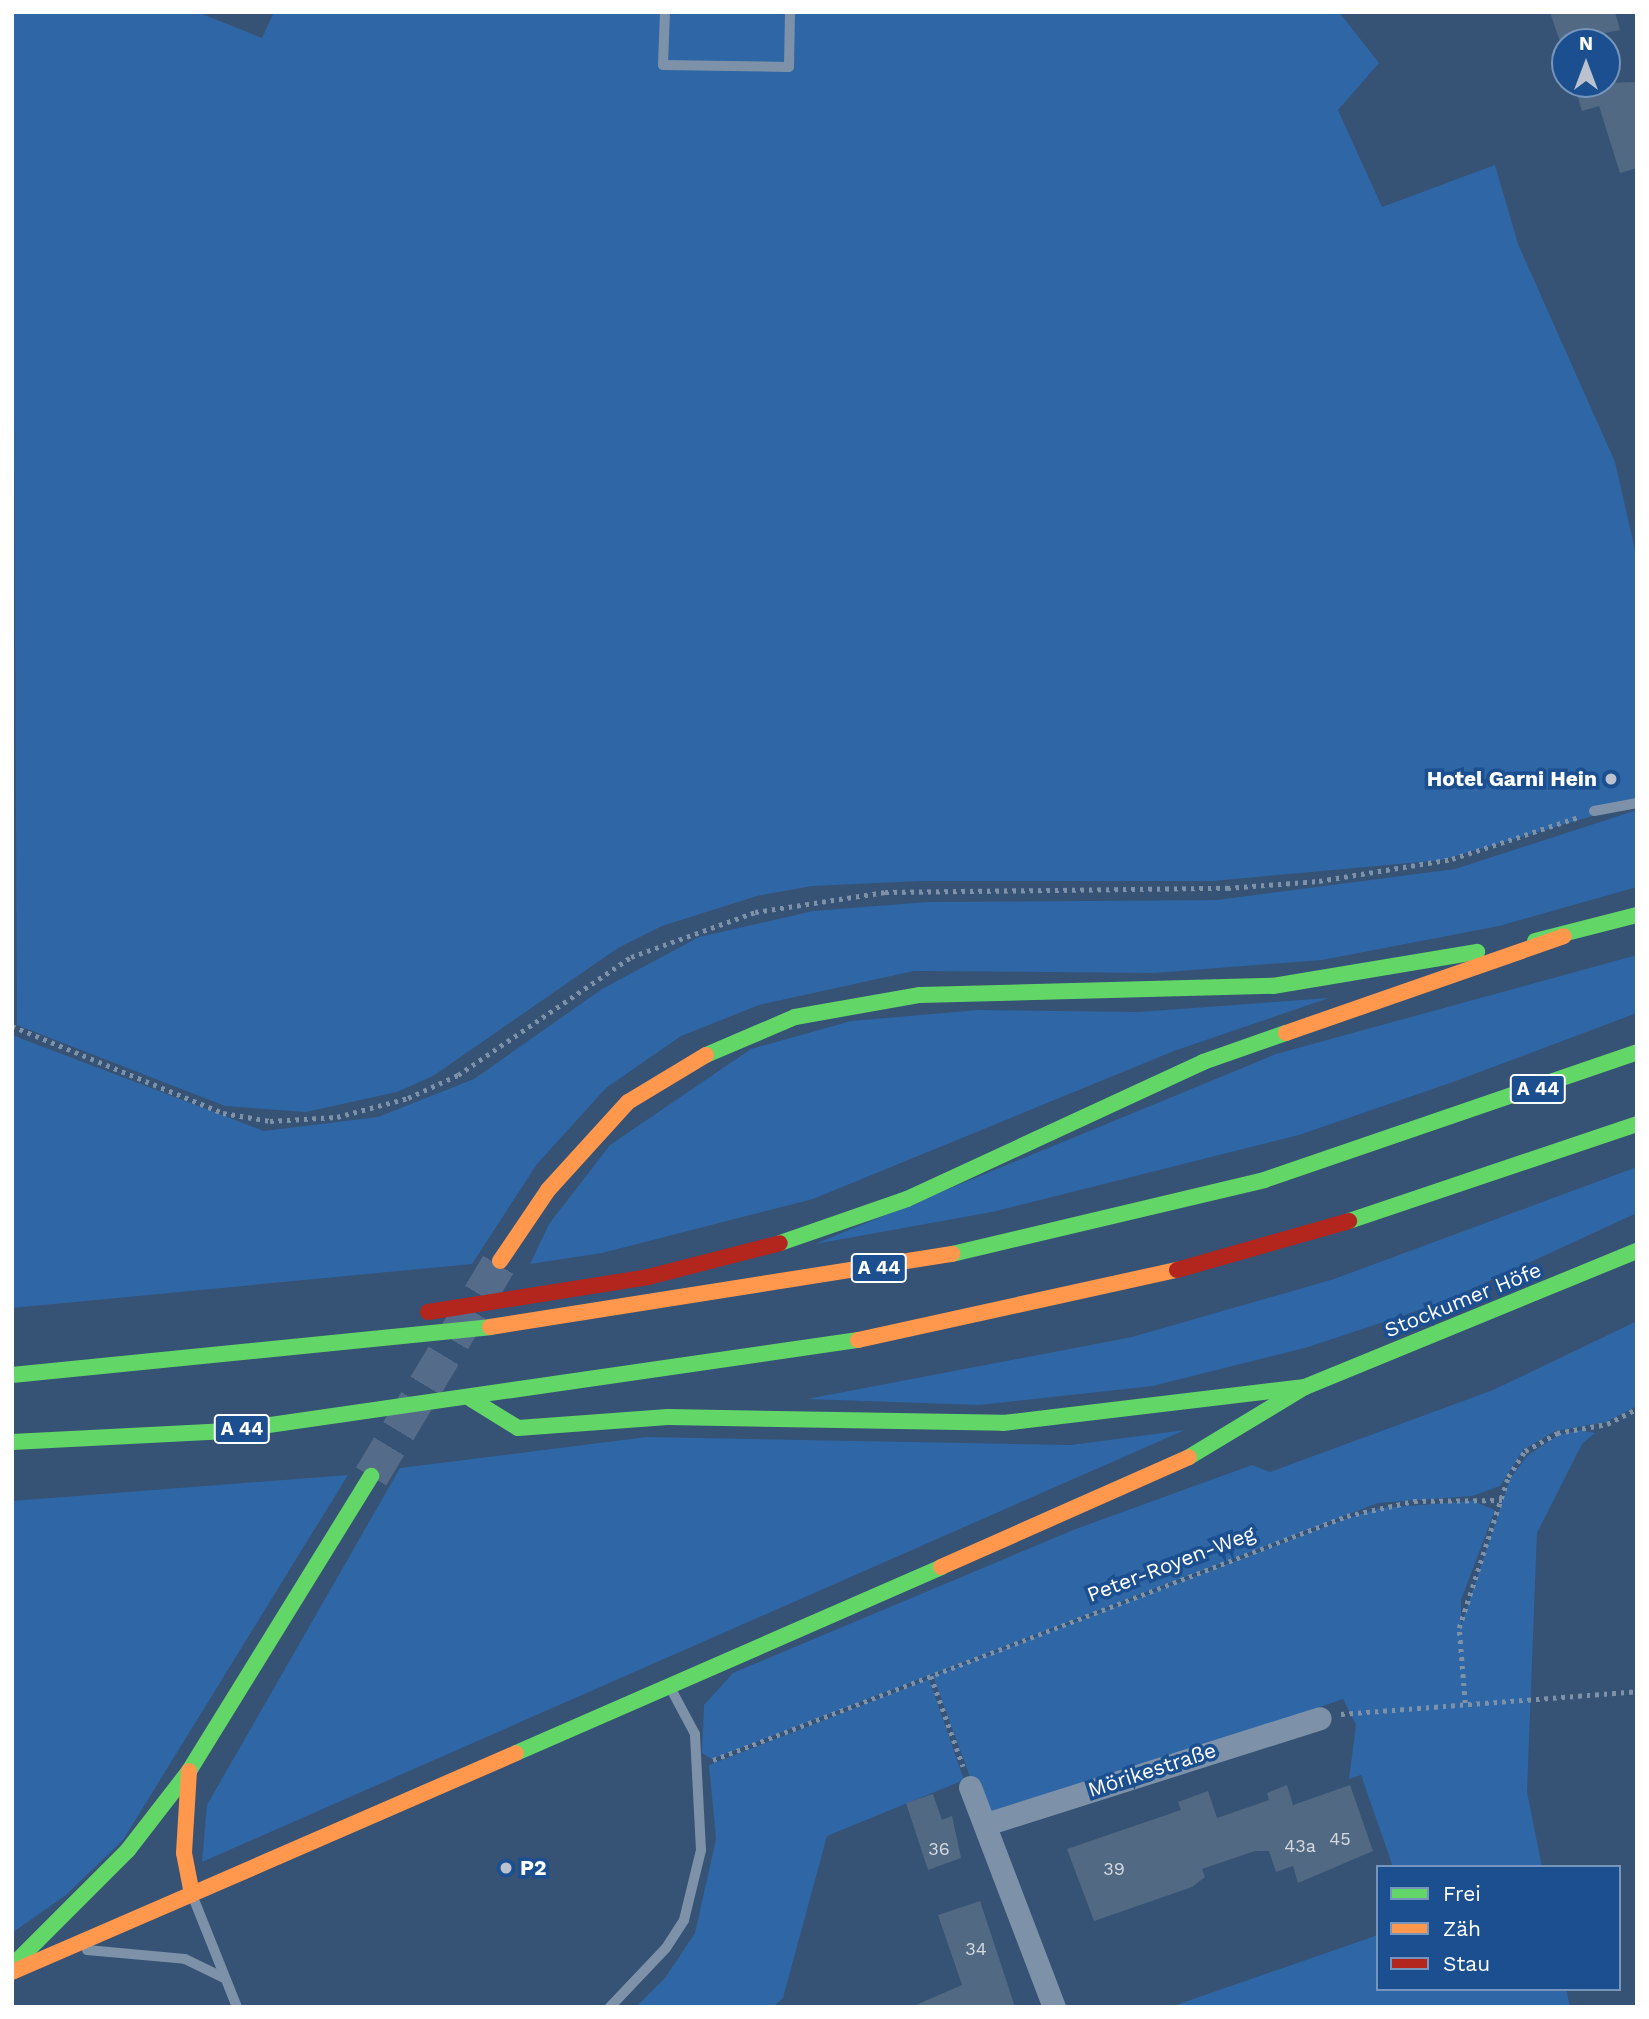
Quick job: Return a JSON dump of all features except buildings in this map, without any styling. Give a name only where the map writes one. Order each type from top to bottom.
[{"type":"main road","points":[[305,1349],[403,1317],[648,1278],[796,1238],[907,1199],[1203,1062],[1564,936],[1637,915]]},
{"type":"main road","points":[[500,1261],[548,1190],[628,1102],[733,1038],[795,1017],[920,995],[1273,986],[1400,969],[1564,936]]},
{"type":"main road","name":"A 44","points":[[12,1375],[305,1349],[699,1299],[1109,1220],[1264,1180],[1637,1052]]},
{"type":"main road","name":"A 44","points":[[12,1442],[228,1431],[471,1399],[888,1336],[1042,1303],[1275,1246],[1637,1124]]},
{"type":"main road","name":"Stockumer Höfe","points":[[1305,1387],[1637,1251]]},
{"type":"main road","points":[[471,1399],[518,1428],[668,1417],[1003,1423],[1305,1387]]},
{"type":"main road","points":[[12,1972],[74,1948],[668,1682],[1182,1462],[1305,1387]]},
{"type":"main road","points":[[12,1966],[128,1850],[189,1771],[371,1476]]},
{"type":"main road","points":[[189,1771],[184,1853],[192,1894]]},
{"type":"street","name":"Mörikestraße","points":[[986,1824],[1320,1718]]},
{"type":"street","points":[[970,1787],[1054,2007]]},
{"type":"lane","points":[[666,12],[663,65],[789,67],[790,12]]},
{"type":"lane","points":[[1594,811],[1637,803]]},
{"type":"lane","points":[[610,2007],[666,1948],[684,1920],[701,1850],[695,1734],[668,1682]]},
{"type":"lane","points":[[192,1894],[237,2007]]},
{"type":"lane","points":[[74,1948],[185,1959],[224,1978]]},
{"type":"path","points":[[12,1027],[223,1113],[270,1121],[337,1117],[408,1098],[458,1075],[631,957],[755,912],[818,897],[885,892],[1227,888],[1319,881],[1452,859],[1594,811]]},
{"type":"path","points":[[1465,1703],[1459,1628],[1503,1500],[1525,1451],[1557,1433],[1607,1424],[1637,1409]]},
{"type":"path","name":"Peter-Royen-Weg","points":[[696,1766],[1379,1505],[1503,1500]]},
{"type":"path","points":[[931,1676],[970,1787]]},
{"type":"path","points":[[1320,1718],[1465,1703],[1637,1691]]},
{"type":"shaded area","points":[[12,12],[197,12],[262,38],[274,12],[1339,12],[1379,63],[1338,110],[1382,207],[1495,165],[1518,244],[1615,462],[1637,558],[1637,803],[1442,860],[1213,881],[922,881],[812,886],[757,896],[662,926],[618,948],[433,1076],[397,1092],[306,1112],[225,1106],[17,1025]]},
{"type":"shaded area","points":[[1637,810],[1637,887],[1499,926],[1322,960],[1154,973],[914,971],[759,1005],[681,1036],[606,1088],[537,1164],[472,1264],[12,1308],[12,1035],[264,1131],[378,1117],[474,1079],[602,989],[699,937],[813,911],[928,902],[1217,900],[1455,869]]},
{"type":"shaded area","points":[[1637,955],[1637,1013],[1453,1082],[1299,1135],[992,1212],[815,1244],[1276,1054]]},
{"type":"shaded area","points":[[1329,998],[1174,1051],[813,1199],[602,1253],[530,1264],[549,1224],[610,1145],[751,1049],[851,1021],[978,1010],[1138,1012]]},
{"type":"shaded area","points":[[1637,1167],[1637,1213],[1441,1303],[1305,1348],[1153,1386],[979,1405],[807,1399],[1132,1337],[1334,1279]]},
{"type":"shaded area","points":[[1637,1321],[1637,1406],[1606,1422],[1555,1431],[1523,1450],[1500,1486],[1472,1496],[1378,1503],[712,1759],[702,1753],[704,1705],[733,1673],[1073,1530],[1252,1465],[1270,1472],[1493,1390]]},
{"type":"shaded area","points":[[1185,1430],[202,1862],[207,1805],[400,1468],[647,1437],[1071,1445]]},
{"type":"shaded area","points":[[1581,1430],[1595,1433],[1582,1444],[1537,1533],[1527,1792],[1542,1865],[1392,1865],[1361,1775],[1349,1779],[1356,1725],[1343,1699],[1015,1814],[991,1815],[980,1804],[933,1676],[1348,1518],[1381,1508],[1473,1501],[1495,1510],[1461,1600],[1461,1626],[1510,1479],[1527,1456],[1558,1435]]},
{"type":"shaded area","points":[[348,1475],[123,1840],[66,1895],[12,1933],[12,1501]]},
{"type":"shaded area","points":[[929,1679],[964,1780],[827,1836],[783,1998],[773,2007],[636,2007],[665,1978],[695,1933],[716,1839],[709,1765]]},
{"type":"shaded area","points":[[1376,1936],[1376,1991],[1566,1991],[1570,2007],[1170,2007]]},
{"type":"tunnel","points":[[371,1476],[500,1261]]},
{"type":"traffic: fast","points":[[1535,941],[1637,915]]},
{"type":"traffic: fast","points":[[706,1055],[795,1017],[920,995],[1273,986],[1477,952]]},
{"type":"traffic: fast","points":[[780,1243],[907,1199],[1203,1062],[1286,1033]]},
{"type":"traffic: fast","points":[[952,1254],[1264,1180],[1637,1052]]},
{"type":"traffic: fast","points":[[1349,1221],[1637,1124]]},
{"type":"traffic: fast","points":[[1189,1457],[1305,1387],[1637,1251]]},
{"type":"traffic: fast","points":[[12,1375],[490,1327]]},
{"type":"traffic: fast","points":[[12,1442],[228,1431],[858,1340]]},
{"type":"traffic: fast","points":[[471,1399],[518,1428],[668,1417],[1003,1423],[1305,1387]]},
{"type":"traffic: fast","points":[[12,1966],[128,1850],[189,1771],[371,1476]]},
{"type":"traffic: fast","points":[[516,1753],[941,1567]]},
{"type":"traffic: slow","points":[[1286,1033],[1564,936]]},
{"type":"traffic: slow","points":[[500,1261],[548,1190],[628,1102],[706,1055]]},
{"type":"traffic: slow","points":[[490,1327],[952,1254]]},
{"type":"traffic: slow","points":[[858,1340],[1177,1270]]},
{"type":"traffic: slow","points":[[941,1567],[1189,1457]]},
{"type":"traffic: slow","points":[[189,1771],[184,1853],[192,1894],[516,1753]]},
{"type":"traffic: slow","points":[[12,1972],[192,1894]]},
{"type":"traffic: jam","points":[[1177,1270],[1349,1221]]},
{"type":"traffic: jam","points":[[428,1312],[648,1277],[780,1243]]},
{"type":"place","name":"Hotel Garni Hein","points":[[1611,779]]},
{"type":"place","name":"P2","points":[[506,1868]]}]
